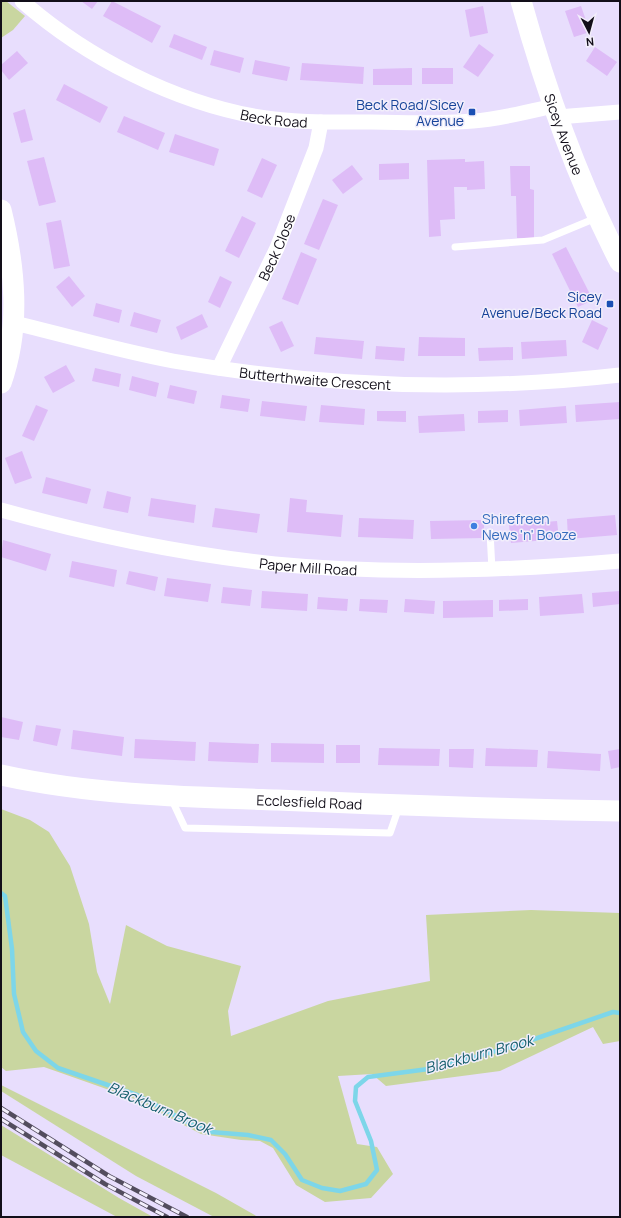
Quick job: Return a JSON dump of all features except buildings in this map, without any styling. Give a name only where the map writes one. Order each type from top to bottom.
[{"type":"main road","name":"Sicey Avenue","points":[[521,1],[556,112],[597,217],[620,262]]},
{"type":"main road","points":[[1,210],[12,272],[15,323],[1,383]]},
{"type":"main road","name":"Ecclesfield Road","points":[[1,775],[64,786],[131,794],[620,811]]},
{"type":"street","name":"Beck Road","points":[[22,1],[46,22],[81,47],[125,72],[175,92],[223,108],[258,117],[321,122],[472,121],[556,112],[620,112]]},
{"type":"street","name":"Beck Close","points":[[219,368],[277,248],[316,148],[321,122]]},
{"type":"street","name":"Butterthwaite Crescent","points":[[15,323],[172,360],[219,368],[313,380],[416,386],[544,383],[620,375]]},
{"type":"street","name":"Paper Mill Road","points":[[1,510],[66,528],[189,552],[275,564],[329,568],[492,570],[620,561]]},
{"type":"lane","points":[[455,247],[543,240],[597,217]]},
{"type":"lane","points":[[490,532],[492,570]]},
{"type":"lane","points":[[169,796],[185,828],[390,833],[400,804]]},
{"type":"green space","points":[[1,1],[6,1],[25,16],[13,30],[1,38]]},
{"type":"green space","points":[[1,809],[30,820],[49,832],[70,866],[89,924],[97,972],[110,1004],[126,925],[167,946],[241,966],[228,1011],[231,1036],[328,1001],[430,981],[426,915],[531,910],[620,913],[620,1041],[603,1044],[593,1027],[500,1071],[386,1086],[372,1074],[338,1076],[357,1144],[377,1147],[393,1174],[371,1198],[325,1202],[296,1185],[273,1148],[260,1141],[241,1140],[201,1134],[132,1098],[44,1067],[6,1071],[1,1067]]},
{"type":"green space","points":[[1,1085],[216,1193],[258,1217],[214,1217],[136,1176],[1,1091]]},
{"type":"green space","points":[[1,1125],[119,1198],[153,1217],[117,1217],[1,1155]]},
{"type":"waterway","name":"Blackburn Brook","points":[[1,893],[5,896],[12,949],[14,994],[23,1032],[36,1051],[58,1068],[137,1095],[191,1124],[211,1132],[248,1135],[271,1140],[285,1154],[302,1180],[322,1188],[340,1191],[366,1184],[377,1170],[371,1141],[355,1101],[356,1087],[368,1077],[436,1068],[517,1045],[613,1012],[620,1013]]},
{"type":"railway","points":[[1,1108],[109,1176],[187,1217]]},
{"type":"railway","points":[[1,1119],[105,1184],[167,1217]]},
{"type":"place","name":"Beck Road/Sicey Avenue","points":[[472,112]]},
{"type":"place","name":"Sicey Avenue/Beck Road","points":[[610,304]]},
{"type":"place","name":"Shirefreen News 'n' Booze","points":[[474,526]]}]
